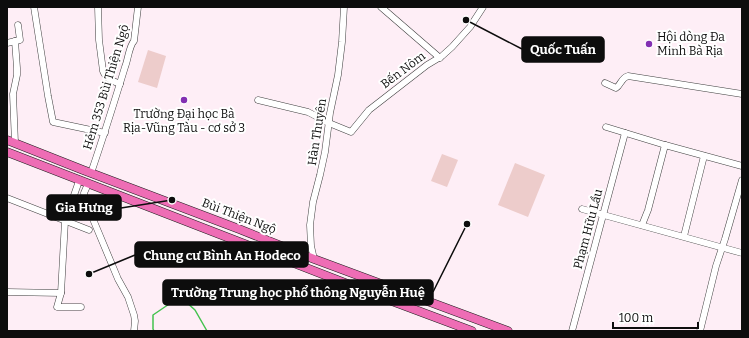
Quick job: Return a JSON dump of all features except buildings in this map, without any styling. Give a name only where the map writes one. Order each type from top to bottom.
[{"type":"main road","name":"Bùi Thiện Ngộ","points":[[11,142],[314,259],[508,331]]},
{"type":"main road","name":"Bùi Thiện Ngộ","points":[[7,152],[381,298],[472,331]]},
{"type":"main road","points":[[79,181],[87,172]]},
{"type":"main road","points":[[283,259],[287,248]]},
{"type":"main road","points":[[430,315],[434,303]]},
{"type":"street","points":[[34,7],[53,122],[105,133]]},
{"type":"street","points":[[98,7],[99,40],[103,71],[105,76],[120,84]]},
{"type":"street","name":"Hẻm 353 Bùi Thiện Ngộ","points":[[87,172],[105,133],[131,44],[134,41],[138,7]]},
{"type":"street","name":"Hàn Thuyên","points":[[314,259],[310,225],[313,202],[325,152],[338,75],[344,7]]},
{"type":"street","points":[[382,7],[440,58]]},
{"type":"street","name":"Bến Nôm","points":[[329,123],[351,132],[369,110],[427,66],[440,58],[452,47],[470,27],[483,7]]},
{"type":"street","points":[[7,43],[20,40],[18,25]]},
{"type":"street","points":[[11,142],[13,94],[17,75],[15,41]]},
{"type":"street","points":[[605,83],[616,88],[625,76],[628,76],[742,94]]},
{"type":"street","points":[[258,100],[308,112],[329,123]]},
{"type":"street","points":[[606,127],[742,166]]},
{"type":"street","name":"Phạm Hữu Lầu","points":[[572,331],[625,133]]},
{"type":"street","points":[[642,225],[648,210],[665,145]]},
{"type":"street","points":[[684,236],[704,156]]},
{"type":"street","points":[[700,331],[716,266],[742,180]]},
{"type":"street","points":[[79,181],[65,221],[61,293],[57,307],[81,307]]},
{"type":"street","points":[[88,184],[84,193],[85,200],[118,279],[128,297],[134,315],[134,331]]},
{"type":"street","points":[[7,198],[89,230]]},
{"type":"street","points":[[582,209],[742,253]]},
{"type":"street","points":[[7,292],[61,293]]},
{"type":"shaded area","points":[[148,50],[166,56],[157,88],[138,82]]},
{"type":"shaded area","points":[[442,154],[458,160],[447,187],[431,181]]},
{"type":"shaded area","points":[[515,163],[545,175],[528,217],[498,205]]},
{"type":"waterway","points":[[154,331],[153,315],[175,300],[185,301],[195,310],[207,331]]},
{"type":"place","name":"Quốc Tuấn","points":[[466,20]]},
{"type":"place","name":"Hội dòng Đa Minh Bà Rịa","points":[[649,44]]},
{"type":"place","name":"Trường Đại học Bà Rịa-Vũng Tàu - cơ sở 3","points":[[184,100]]},
{"type":"place","name":"Gia Hưng","points":[[172,200]]},
{"type":"place","name":"Trường Trung học phổ thông Nguyễn Huệ","points":[[467,224]]},
{"type":"place","name":"Chung cư Bình An Hodeco","points":[[89,274]]}]
